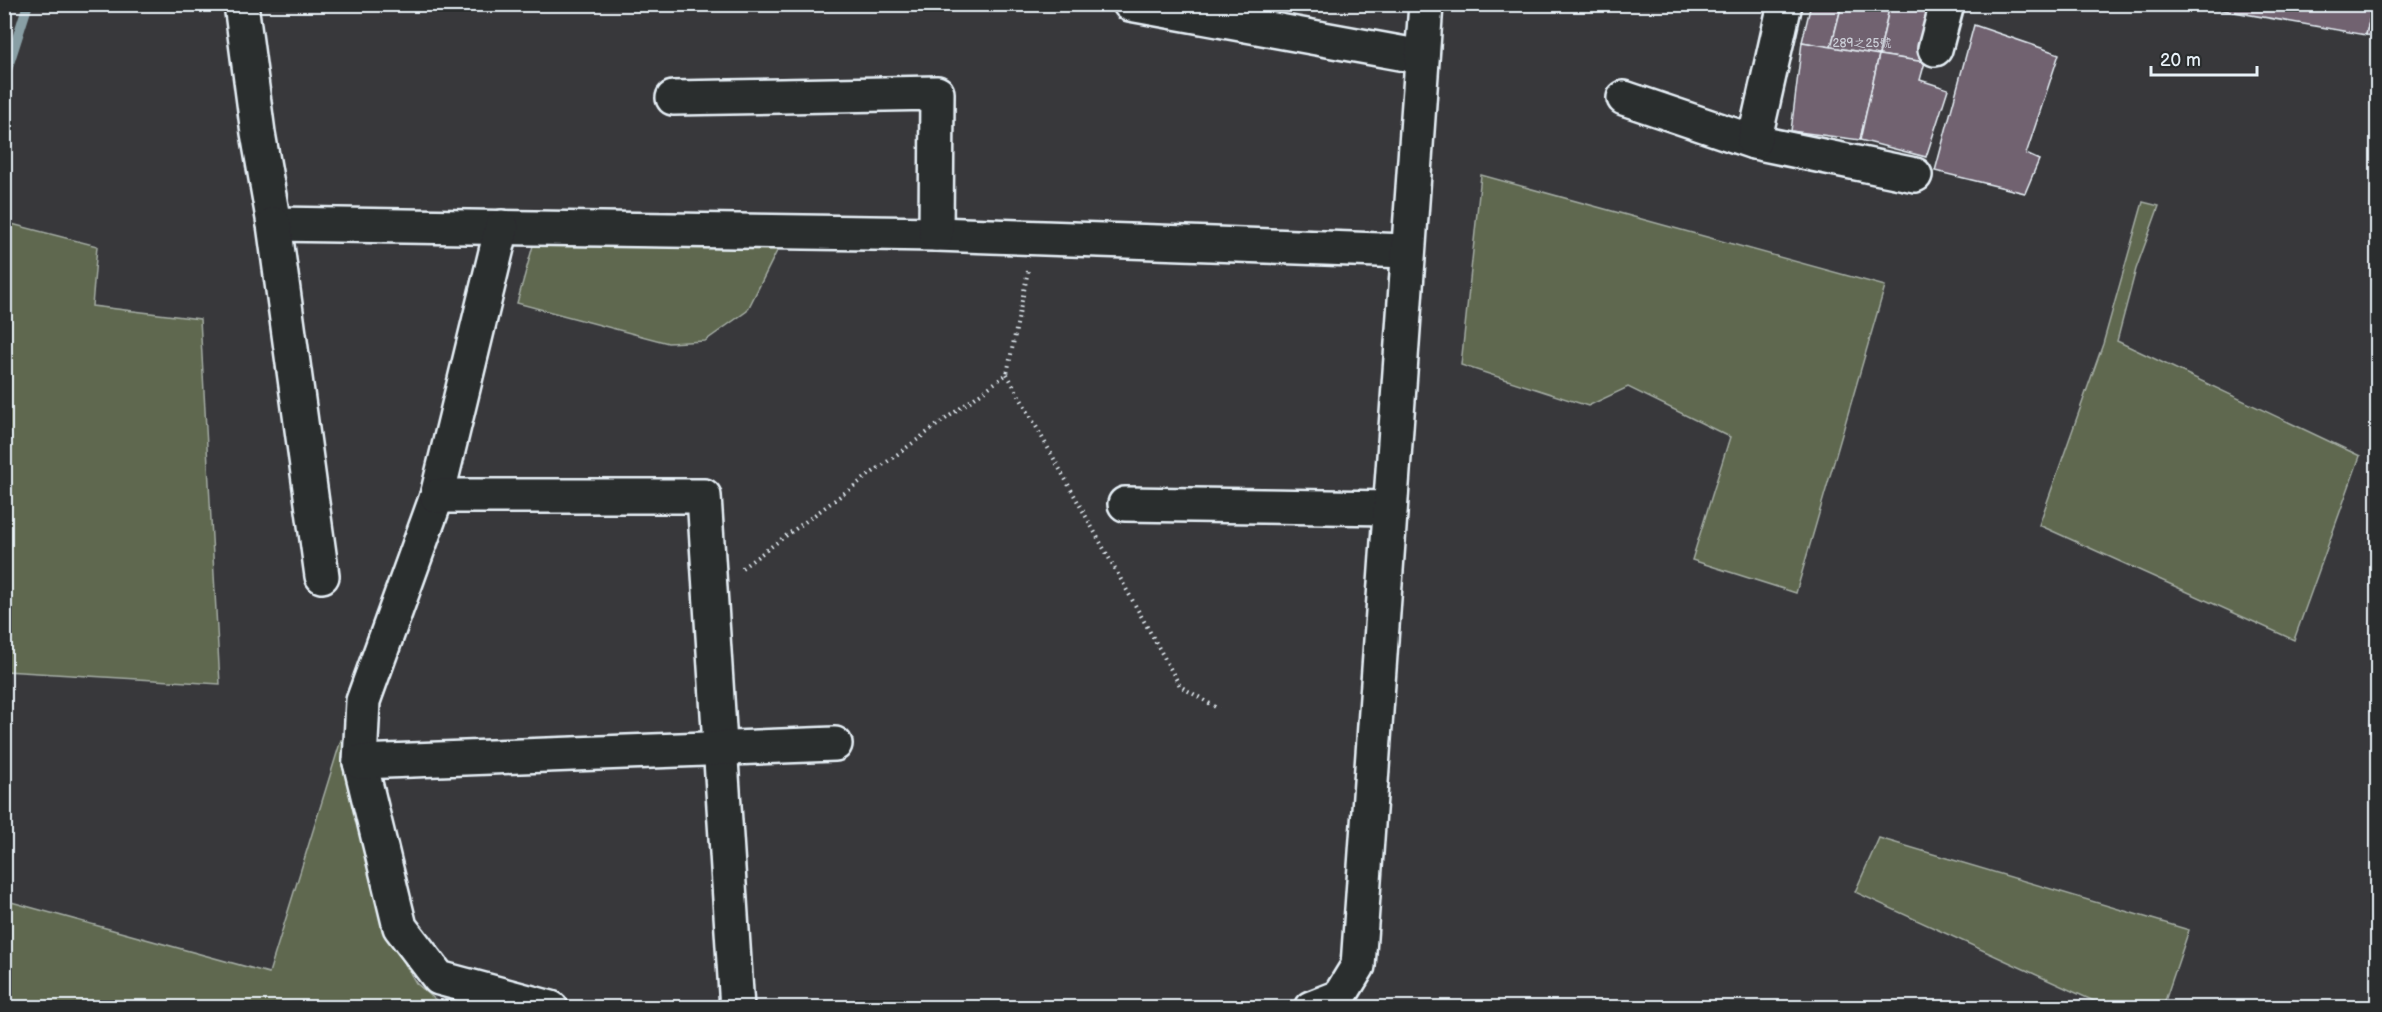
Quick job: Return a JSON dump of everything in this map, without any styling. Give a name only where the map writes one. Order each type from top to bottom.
[{"type":"street","points":[[241,4],[258,134],[274,224],[322,576]]},
{"type":"street","points":[[1130,4],[1422,57]]},
{"type":"street","points":[[1325,1002],[1358,966],[1426,4]]},
{"type":"street","points":[[1754,142],[1785,4]]},
{"type":"street","points":[[1935,49],[1947,4]]},
{"type":"street","points":[[673,98],[937,93],[936,234]]},
{"type":"street","points":[[1624,99],[1754,142],[1915,176]]},
{"type":"street","points":[[274,224],[936,234],[1407,252]]},
{"type":"street","points":[[502,227],[437,496],[363,701],[360,762],[400,927],[439,978],[551,1008]]},
{"type":"street","points":[[437,496],[704,496],[737,1008]]},
{"type":"street","points":[[1125,504],[1389,508]]},
{"type":"street","points":[[360,762],[835,744]]},
{"type":"path","points":[[1034,238],[1007,375],[1180,686],[1219,709]]},
{"type":"path","points":[[742,568],[1007,375]]},
{"type":"green space","points":[[1481,175],[1885,286],[1796,593],[1692,560],[1730,437],[1628,387],[1588,406],[1461,365]]},
{"type":"green space","points":[[2143,202],[2159,206],[2136,269],[2117,341],[2360,456],[2294,640],[2039,525],[2103,344]]},
{"type":"green space","points":[[4,222],[97,246],[92,306],[200,319],[220,684],[5,671]]},
{"type":"green space","points":[[534,242],[780,245],[747,311],[705,341],[668,343],[517,303]]},
{"type":"green space","points":[[360,738],[405,964],[416,983],[444,1007],[5,1007],[4,900],[269,973],[341,740]]},
{"type":"green space","points":[[1879,838],[2189,930],[2163,1007],[2107,1007],[1855,892]]},
{"type":"building","points":[[1741,4],[1782,4],[1780,13]]},
{"type":"building","points":[[1811,4],[1842,4],[1831,47],[1802,42]]},
{"type":"building","points":[[1842,4],[1890,4],[1879,55],[1831,47]]},
{"type":"building","points":[[1890,4],[1939,4],[1925,62],[1879,55]]},
{"type":"building","points":[[2188,4],[2373,4],[2366,35]]},
{"type":"building","points":[[2373,4],[2378,4],[2378,36],[2366,35]]},
{"type":"building","points":[[1974,25],[2059,54],[2026,154],[2039,160],[2025,193],[1935,171]]},
{"type":"building","points":[[1802,42],[1879,55],[1860,140],[1791,131]]},
{"type":"building","points":[[1879,55],[1925,62],[1920,80],[1948,89],[1926,157],[1860,140]]},
{"type":"waterway","points":[[4,79],[28,4]]}]
